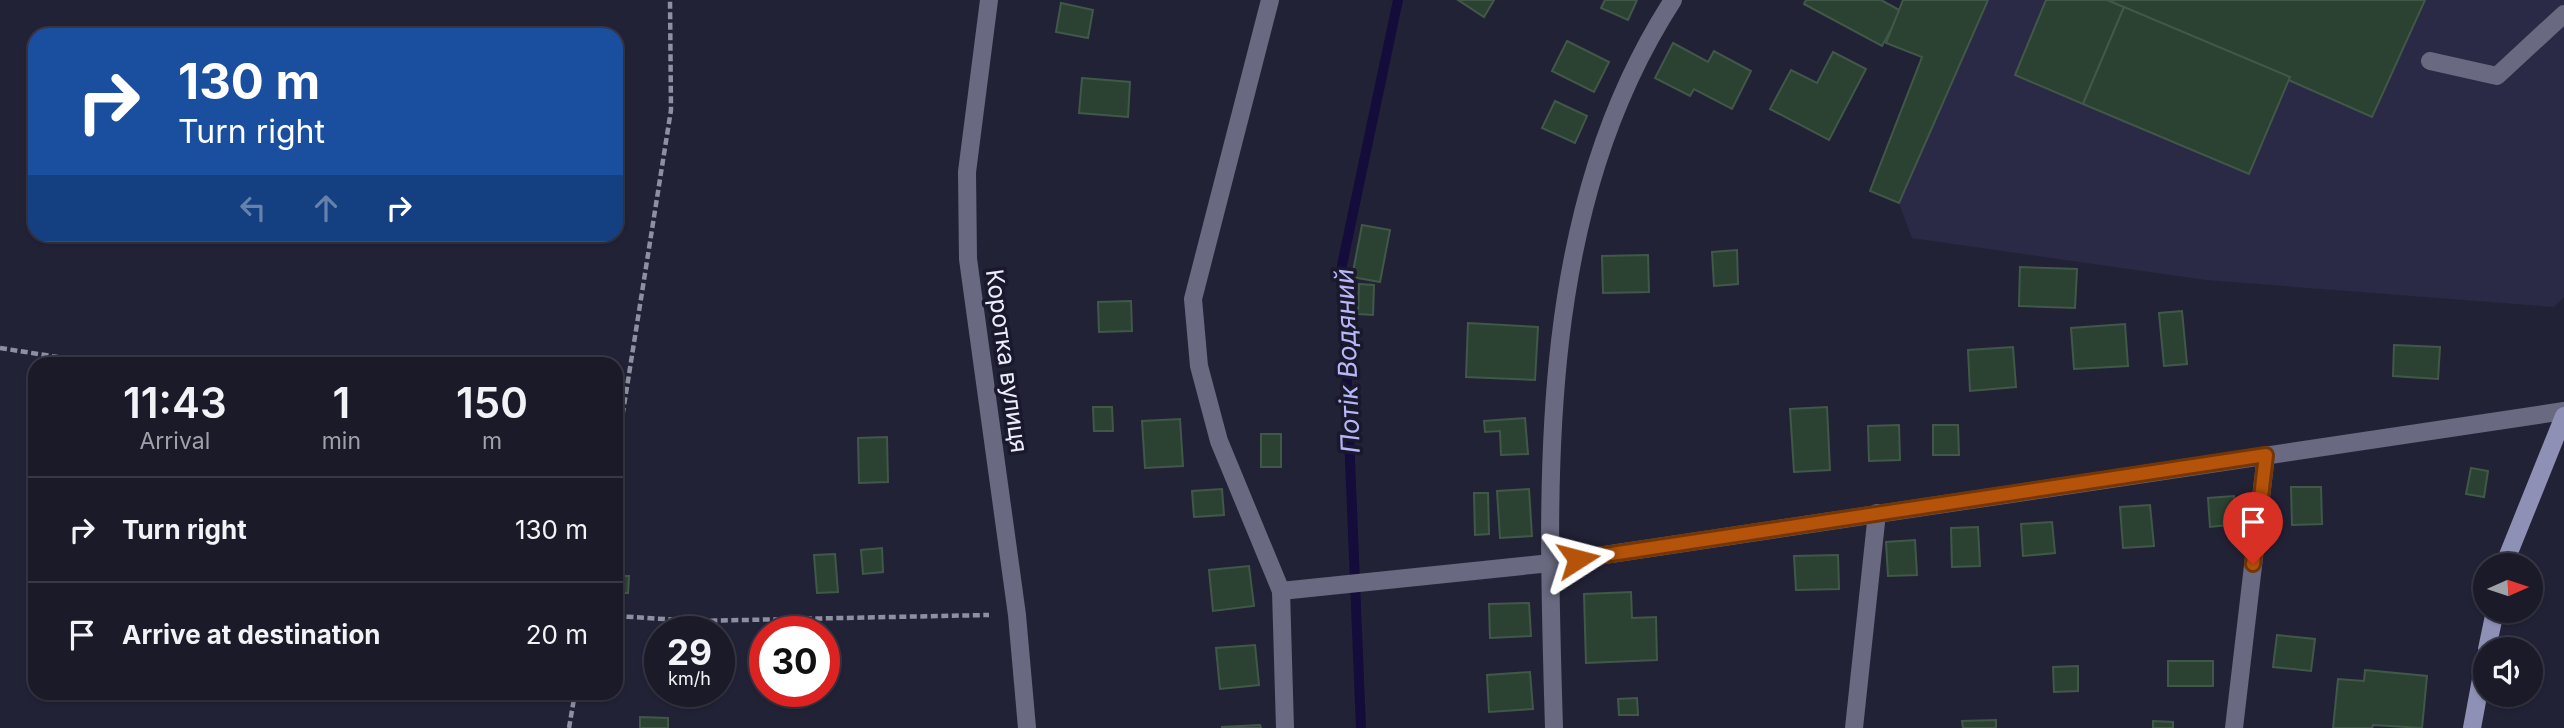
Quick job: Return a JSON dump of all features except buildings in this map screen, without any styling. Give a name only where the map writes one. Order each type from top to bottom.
[{"type":"street","name":"Коротка вулиця","points":[[989,0],[967,172],[968,259],[1017,615],[1027,728]]},
{"type":"street","points":[[1270,0],[1193,299],[1199,366],[1219,441],[1281,591],[1285,728]]},
{"type":"street","points":[[1553,728],[1552,409],[1560,331],[1573,255],[1593,180],[1618,107],[1650,36],[1673,0]]},
{"type":"street","points":[[2430,61],[2497,76],[2564,14]]},
{"type":"street","points":[[1281,591],[1551,564],[2266,455],[2564,414],[2509,553]]},
{"type":"street","points":[[2234,728],[2266,455]]},
{"type":"street","points":[[1854,728],[1877,513]]},
{"type":"street","points":[[2472,728],[2476,707]]},
{"type":"path","points":[[623,417],[671,110],[670,0]]},
{"type":"path","points":[[0,348],[57,357]]},
{"type":"path","points":[[623,616],[695,621],[1017,615]]},
{"type":"path","points":[[569,728],[574,700]]},
{"type":"shaded area","points":[[1903,0],[2564,0],[2564,297],[2554,307],[2206,280],[1912,238],[1899,203],[1870,191],[1922,57],[1886,43]]},
{"type":"waterway","name":"Потік Водяний","points":[[1361,728],[1342,265],[1398,0]]},
{"type":"route","points":[[1578,559],[2266,455],[2253,564]]}]
